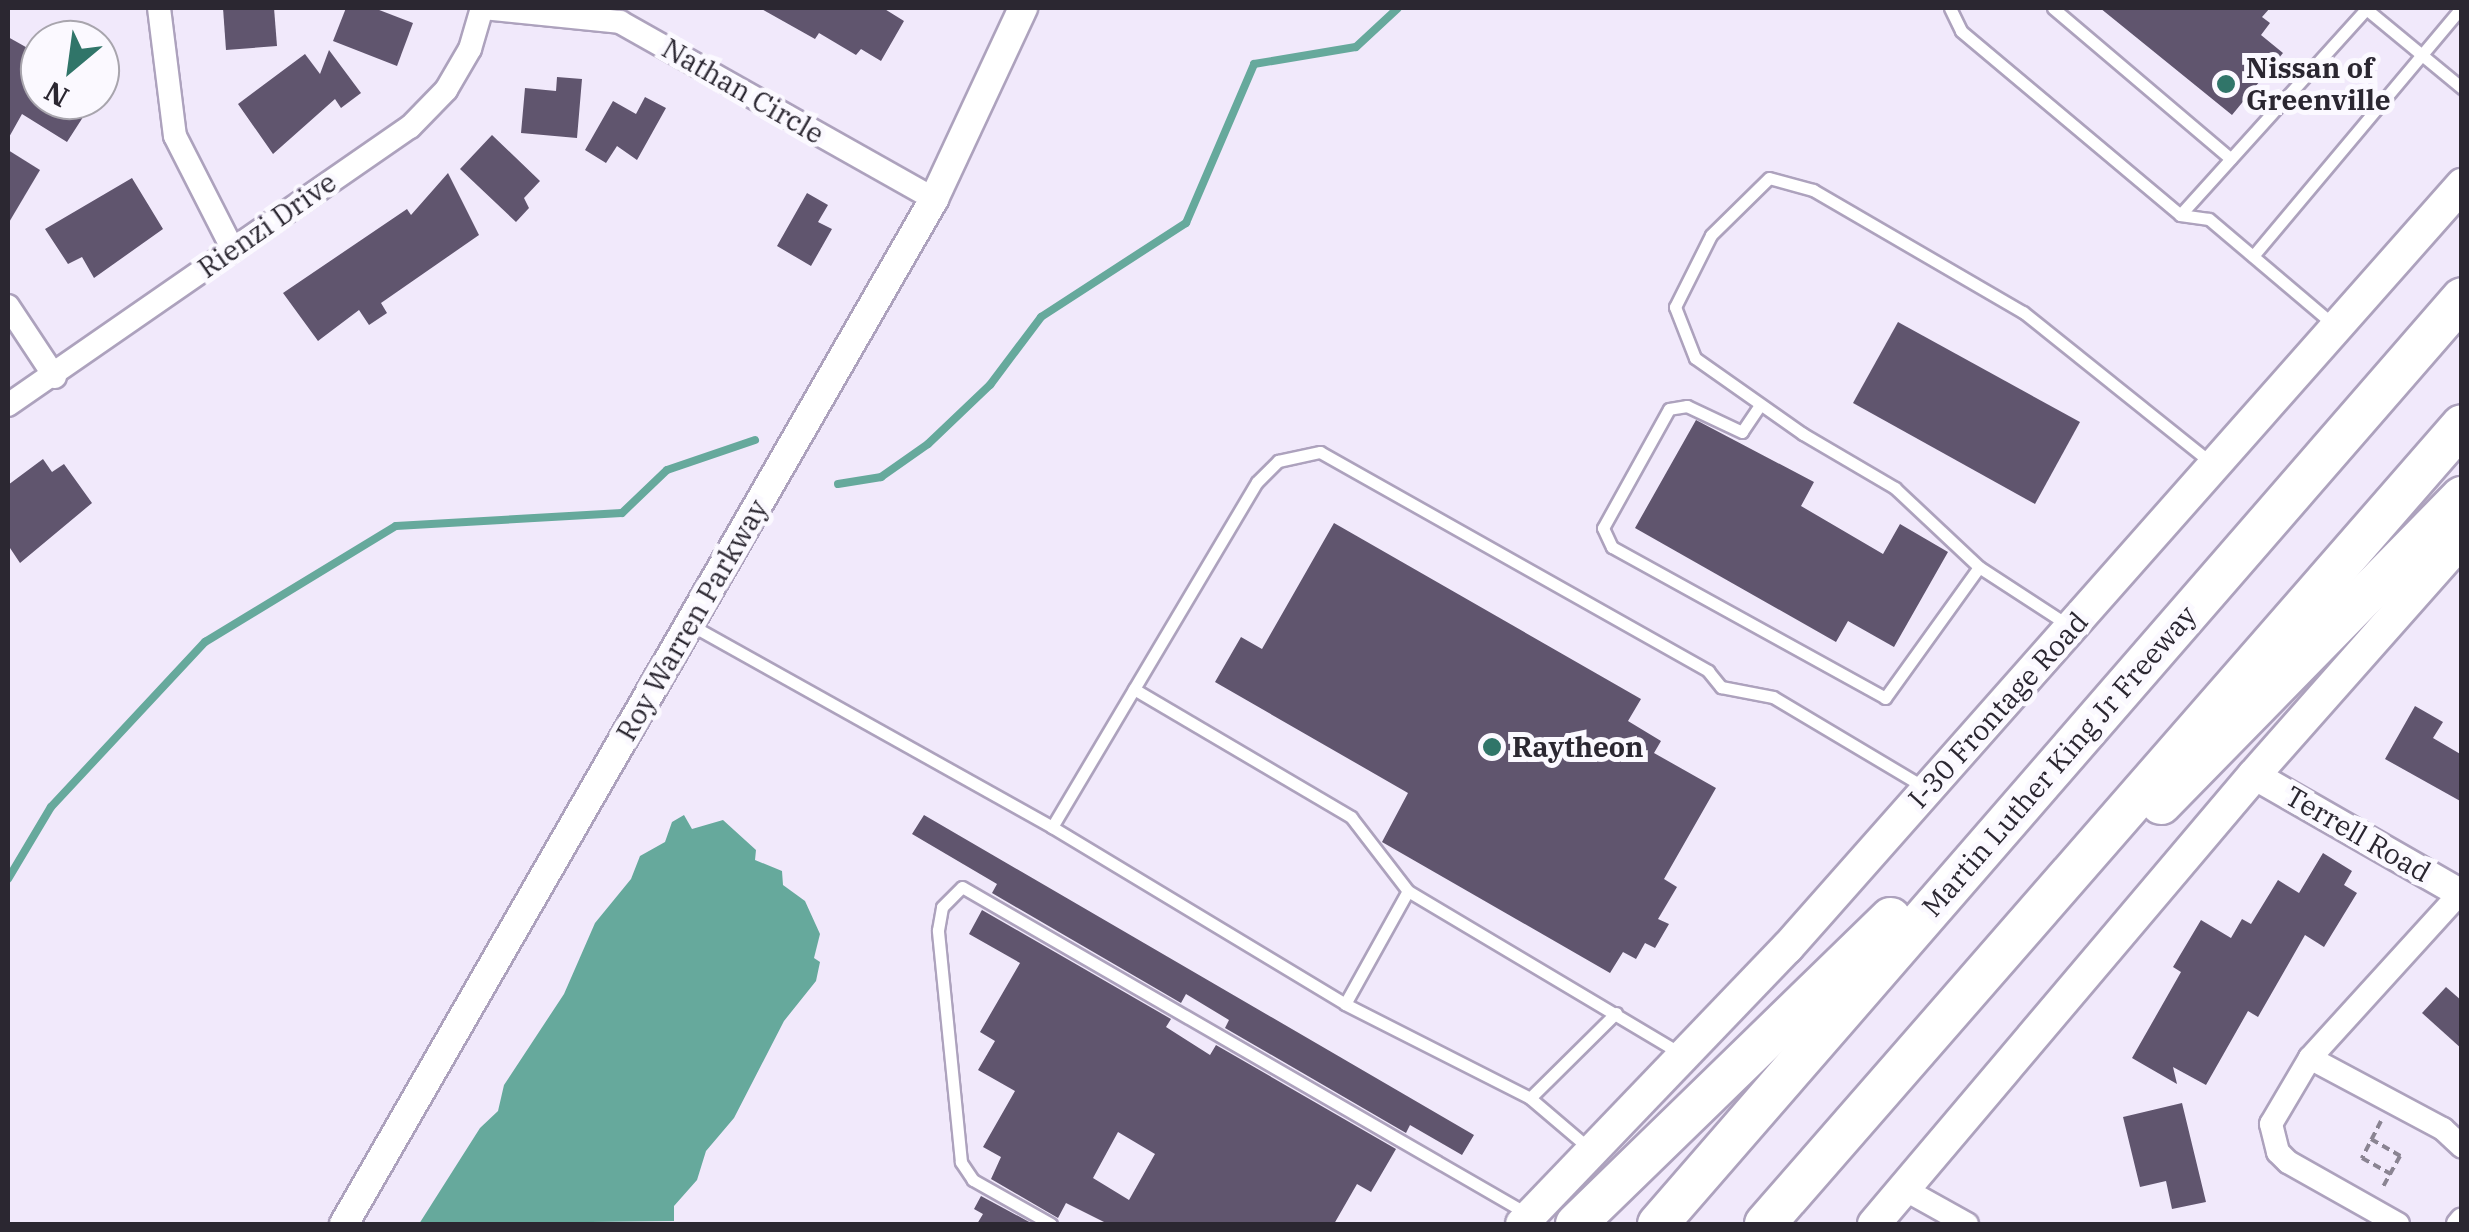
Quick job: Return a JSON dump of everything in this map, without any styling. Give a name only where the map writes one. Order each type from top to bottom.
[{"type":"highway","name":"Martin Luther King Jr Freeway","points":[[1658,1224],[2462,298]]},
{"type":"highway","points":[[1765,1224],[2462,425]]},
{"type":"highway","points":[[1914,1051],[2462,497]]},
{"type":"highway","points":[[1576,1224],[2091,724]]},
{"type":"main road","name":"I-30 Frontage Road","points":[[1526,1220],[1928,789],[2462,184]]},
{"type":"main road","points":[[1874,1224],[2254,774],[2462,540]]},
{"type":"street","points":[[160,8],[175,136],[232,248]]},
{"type":"street","name":"Rienzi Drive","points":[[8,405],[410,127],[446,90],[470,49],[482,8]]},
{"type":"street","name":"Nathan Circle","points":[[482,8],[620,22],[934,200]]},
{"type":"street","name":"Roy Warren Parkway","points":[[344,1224],[934,200],[1024,8]]},
{"type":"street","points":[[8,306],[55,376]]},
{"type":"street","name":"Terrell Road","points":[[2254,774],[2461,893]]},
{"type":"street","points":[[2398,1224],[2278,1152],[2274,1110],[2310,1058],[2461,893]]},
{"type":"street","points":[[2310,1058],[2443,1129],[2462,1146]]},
{"type":"street","points":[[1904,1189],[1967,1224]]},
{"type":"lane","points":[[1950,8],[1961,31],[2180,215],[2209,220],[2338,328]]},
{"type":"lane","points":[[2053,8],[2230,159]]},
{"type":"lane","points":[[2180,215],[2366,8],[2462,88]]},
{"type":"lane","points":[[2253,256],[2461,8]]},
{"type":"lane","points":[[2071,628],[1979,567],[1895,488],[1760,404],[1695,358],[1675,307],[1711,236],[1769,178],[1813,190],[2023,312],[2215,466]]},
{"type":"lane","points":[[1760,404],[1742,432],[1687,406],[1668,409],[1603,528],[1612,547],[1885,698],[1979,567]]},
{"type":"lane","points":[[1052,826],[1257,482],[1278,461],[1320,452],[1708,670],[1720,687],[1773,697],[1928,789]]},
{"type":"lane","points":[[689,624],[1052,826],[1345,1004],[1530,1098],[1590,1150]]},
{"type":"lane","points":[[1134,689],[1351,817],[1408,891],[1683,1055]]},
{"type":"lane","points":[[1050,1224],[973,1180],[961,1162],[938,930],[942,907],[962,888],[1526,1220]]},
{"type":"lane","points":[[1345,1004],[1408,891]]},
{"type":"lane","points":[[1530,1098],[1616,1013]]},
{"type":"path","points":[[2390,1104],[2362,1158],[2390,1174]]},
{"type":"path","points":[[2372,1139],[2400,1156],[2372,1209]]},
{"type":"shaded area","points":[[684,815],[692,829],[723,820],[756,850],[755,860],[782,871],[783,885],[805,901],[820,934],[814,958],[820,962],[816,981],[784,1021],[734,1118],[706,1151],[697,1180],[674,1206],[674,1221],[419,1224],[480,1128],[498,1111],[504,1085],[564,994],[595,923],[631,879],[640,856],[665,842],[672,822]]},
{"type":"building","points":[[223,8],[274,8],[277,46],[226,50]]},
{"type":"building","points":[[346,8],[374,8],[413,23],[397,66],[333,41]]},
{"type":"building","points":[[760,8],[883,8],[904,21],[881,61],[861,49],[856,55],[819,33],[815,39]]},
{"type":"building","name":"Nissan of Greenville","points":[[2100,8],[2270,8],[2262,17],[2270,23],[2261,35],[2283,53],[2232,115]]},
{"type":"building","points":[[8,37],[20,44],[20,118],[8,139]]},
{"type":"building","points":[[329,50],[361,93],[341,108],[335,99],[273,154],[238,104],[305,54],[320,74]]},
{"type":"building","points":[[557,77],[582,79],[577,138],[521,133],[525,88],[556,91]]},
{"type":"building","points":[[645,97],[666,108],[637,160],[617,146],[606,163],[585,150],[613,101],[636,114]]},
{"type":"building","points":[[32,120],[81,120],[67,142]]},
{"type":"building","points":[[492,135],[540,181],[524,198],[529,208],[516,222],[460,169]]},
{"type":"building","points":[[8,150],[40,170],[8,224]]},
{"type":"building","points":[[448,173],[479,235],[381,303],[387,313],[369,325],[359,310],[318,341],[283,293],[407,209],[411,215]]},
{"type":"building","points":[[132,178],[163,229],[94,278],[82,257],[68,264],[45,229]]},
{"type":"building","points":[[807,193],[828,205],[818,222],[832,229],[811,266],[777,246]]},
{"type":"building","points":[[1898,322],[2080,422],[2035,504],[1853,403]]},
{"type":"building","points":[[1696,420],[1814,482],[1801,506],[1883,554],[1900,524],[1948,552],[1894,647],[1848,621],[1836,642],[1635,528]]},
{"type":"building","points":[[43,459],[52,472],[64,464],[92,503],[20,563],[8,545],[8,485]]},
{"type":"building","name":"Raytheon","points":[[1334,523],[1641,699],[1628,721],[1661,741],[1654,753],[1716,788],[1664,879],[1677,887],[1658,919],[1669,924],[1655,948],[1645,943],[1636,959],[1623,952],[1610,973],[1382,842],[1408,793],[1215,682],[1241,637],[1262,649]]},
{"type":"building","points":[[2415,706],[2443,722],[2433,738],[2462,755],[2462,802],[2385,759]]},
{"type":"building","points":[[924,815],[1474,1135],[1462,1155],[1410,1125],[1406,1133],[1225,1028],[1229,1020],[1186,994],[1181,1003],[992,893],[997,884],[912,834]]},
{"type":"building","points":[[2323,853],[2352,871],[2344,885],[2357,893],[2324,947],[2305,935],[2258,1017],[2248,1011],[2206,1085],[2173,1067],[2177,1084],[2132,1058],[2181,972],[2173,967],[2201,920],[2231,938],[2242,919],[2251,924],[2278,880],[2299,893]]},
{"type":"building","points":[[982,910],[1171,1019],[1166,1027],[1210,1055],[1216,1045],[1396,1149],[1371,1192],[1357,1184],[1334,1224],[1108,1224],[1066,1203],[1058,1218],[991,1179],[1001,1157],[983,1147],[1015,1091],[978,1070],[995,1041],[980,1032],[1020,963],[969,934]],"holes":[[[1118,1132],[1155,1154],[1129,1200],[1093,1178]]]},
{"type":"building","points":[[2446,987],[2462,1001],[2462,1049],[2422,1013]]},
{"type":"building","points":[[2182,1103],[2206,1202],[2172,1209],[2166,1181],[2140,1187],[2123,1117]]},
{"type":"building","points":[[981,1196],[1033,1224],[977,1224],[983,1214],[974,1209]]},
{"type":"waterway","points":[[838,484],[881,477],[928,444],[990,385],[1041,317],[1186,223],[1254,64],[1356,47],[1398,8]]},
{"type":"waterway","points":[[8,879],[51,807],[205,642],[396,526],[622,513],[667,470],[755,440]]},
{"type":"place","name":"Nissan of Greenville","points":[[2226,84]]},
{"type":"place","name":"Raytheon","points":[[1492,747]]}]
